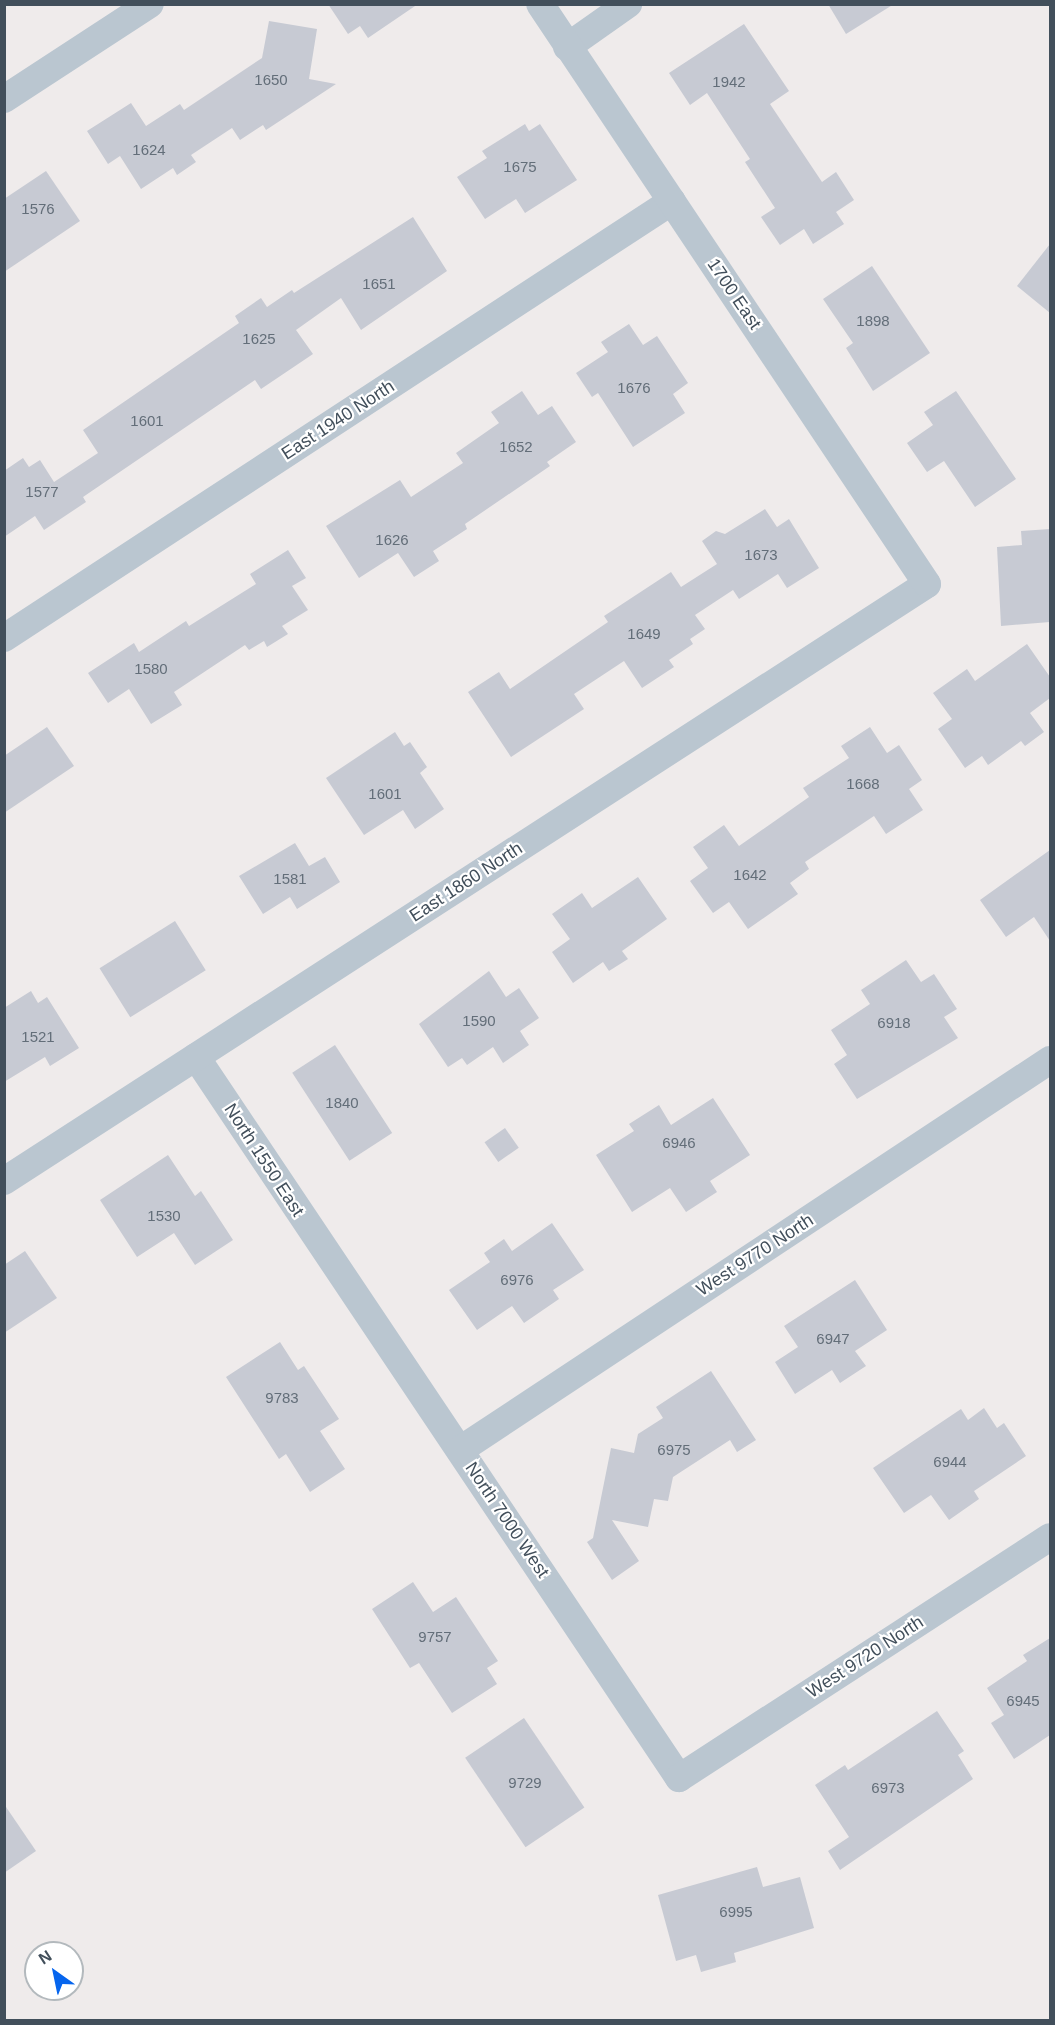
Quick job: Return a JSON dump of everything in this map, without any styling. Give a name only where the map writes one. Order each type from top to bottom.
[{"type":"street","points":[[4,99],[150,4]]},
{"type":"street","name":"1700 East","points":[[540,4],[927,584]]},
{"type":"street","points":[[567,46],[628,4]]},
{"type":"street","name":"East 1940 North","points":[[4,638],[672,201]]},
{"type":"street","name":"East 1860 North","points":[[4,1181],[927,584]]},
{"type":"street","name":"North 1550 East","points":[[196,1057],[332,1263]]},
{"type":"street","name":"West 9770 North","points":[[460,1450],[1050,1060]]},
{"type":"street","name":"North 7000 West","points":[[332,1263],[679,1778]]},
{"type":"street","name":"West 9720 North","points":[[679,1778],[1050,1537]]},
{"type":"building","points":[[328,4],[418,4],[368,38],[360,26],[348,34]]},
{"type":"building","points":[[828,4],[894,4],[846,34]]},
{"type":"building","points":[[269,21],[317,29],[309,79],[336,84],[266,130],[263,125],[240,140],[232,128],[191,155],[196,162],[177,175],[173,168],[141,189],[120,156],[108,164],[87,131],[131,103],[146,126],[180,104],[184,110],[262,58]]},
{"type":"building","points":[[744,24],[789,91],[770,104],[822,182],[836,172],[854,200],[836,212],[844,224],[813,244],[804,229],[780,245],[761,217],[775,208],[745,162],[750,159],[707,93],[690,105],[669,73]]},
{"type":"building","points":[[525,124],[529,131],[540,124],[577,180],[525,213],[516,199],[485,219],[457,177],[487,158],[482,151]]},
{"type":"building","points":[[46,171],[80,221],[4,272],[4,199]]},
{"type":"building","points":[[413,217],[447,271],[361,330],[341,298],[296,330],[313,354],[261,389],[255,380],[83,497],[86,502],[44,530],[35,516],[4,537],[4,471],[23,458],[29,467],[40,460],[54,482],[98,453],[83,430],[239,323],[235,316],[261,298],[267,307],[292,290],[294,293]]},
{"type":"building","points":[[1050,244],[1050,313],[1017,286]]},
{"type":"building","points":[[872,266],[930,353],[873,391],[846,348],[853,343],[823,299]]},
{"type":"building","points":[[629,324],[643,345],[657,336],[688,383],[673,394],[685,413],[633,447],[598,393],[592,397],[576,373],[608,352],[601,342]]},
{"type":"building","points":[[522,391],[538,415],[552,406],[576,442],[547,462],[550,466],[465,524],[467,529],[433,551],[439,561],[414,577],[398,553],[359,578],[326,526],[400,480],[411,497],[463,463],[456,453],[499,423],[491,412]]},
{"type":"building","points":[[956,391],[1016,479],[975,507],[944,461],[927,472],[907,443],[933,425],[924,412]]},
{"type":"building","points":[[765,509],[777,527],[789,519],[819,568],[787,588],[778,574],[739,599],[733,590],[695,615],[705,629],[690,639],[693,644],[669,660],[674,667],[642,688],[624,661],[574,694],[584,709],[511,757],[468,692],[499,672],[510,689],[608,622],[604,616],[671,572],[681,587],[717,564],[702,541],[716,531],[725,534]]},
{"type":"building","points":[[1050,529],[1050,622],[1001,626],[997,547],[1022,545],[1021,531]]},
{"type":"building","points":[[288,550],[306,578],[292,586],[308,610],[282,626],[288,634],[267,647],[264,641],[249,650],[245,645],[174,692],[182,705],[151,724],[129,689],[108,703],[88,673],[134,643],[139,652],[186,621],[189,626],[256,584],[250,574]]},
{"type":"building","points":[[1027,644],[1050,677],[1050,698],[1030,713],[1044,732],[1025,746],[1021,741],[988,765],[982,756],[965,768],[938,729],[952,719],[933,693],[967,669],[975,681]]},
{"type":"building","points":[[47,727],[74,766],[4,813],[4,756]]},
{"type":"building","points":[[870,727],[887,753],[899,745],[922,780],[909,789],[923,810],[886,834],[874,816],[805,862],[809,869],[790,883],[798,894],[748,929],[729,902],[713,913],[690,881],[708,868],[693,847],[724,825],[739,846],[809,797],[803,788],[849,758],[841,746]]},
{"type":"building","points":[[395,732],[404,746],[410,742],[427,767],[420,773],[444,809],[415,829],[403,810],[364,835],[326,778]]},
{"type":"building","points":[[295,843],[309,866],[325,857],[340,882],[297,909],[290,897],[263,914],[239,876]]},
{"type":"building","points":[[1050,850],[1050,941],[1034,917],[1006,937],[980,900]]},
{"type":"building","points":[[638,877],[667,919],[622,951],[628,959],[609,971],[603,962],[573,983],[552,952],[570,939],[552,914],[582,893],[592,908]]},
{"type":"building","points":[[175,921],[206,970],[130,1017],[100,968]]},
{"type":"building","points":[[906,960],[921,982],[934,974],[957,1009],[944,1017],[958,1038],[857,1099],[834,1064],[847,1055],[831,1030],[870,1004],[861,990]]},
{"type":"building","points":[[489,971],[506,997],[519,988],[539,1018],[520,1031],[529,1045],[503,1063],[493,1047],[467,1065],[462,1058],[448,1067],[419,1024]]},
{"type":"building","points":[[31,991],[38,1003],[47,997],[79,1048],[50,1066],[45,1057],[4,1082],[4,1008]]},
{"type":"building","points":[[335,1045],[392,1133],[349,1161],[292,1073]]},
{"type":"building","points":[[713,1098],[750,1155],[710,1181],[717,1192],[686,1212],[670,1188],[632,1212],[596,1155],[634,1131],[629,1124],[659,1105],[671,1125]]},
{"type":"building","points":[[505,1128],[519,1148],[498,1162],[485,1142]]},
{"type":"building","points":[[168,1155],[195,1196],[201,1191],[233,1240],[195,1265],[174,1233],[137,1257],[100,1200]]},
{"type":"building","points":[[552,1223],[584,1270],[553,1290],[559,1299],[524,1323],[512,1306],[477,1330],[449,1290],[490,1262],[484,1253],[504,1239],[512,1251]]},
{"type":"building","points":[[25,1251],[57,1298],[4,1333],[4,1265]]},
{"type":"building","points":[[855,1280],[887,1330],[855,1351],[866,1366],[840,1383],[832,1370],[795,1394],[775,1362],[798,1347],[784,1326]]},
{"type":"building","points":[[280,1342],[298,1370],[304,1366],[339,1419],[320,1431],[345,1469],[310,1492],[286,1454],[279,1459],[226,1377]]},
{"type":"building","points":[[711,1371],[756,1440],[737,1452],[730,1440],[673,1477],[668,1501],[654,1499],[648,1527],[612,1520],[639,1561],[612,1580],[587,1542],[593,1538],[611,1448],[634,1453],[638,1434],[663,1418],[656,1407]]},
{"type":"building","points":[[984,1408],[997,1428],[1004,1423],[1026,1456],[974,1491],[979,1499],[949,1520],[931,1495],[904,1513],[873,1468],[961,1409],[968,1420]]},
{"type":"building","points":[[413,1582],[433,1612],[456,1597],[498,1661],[487,1668],[497,1684],[452,1713],[419,1663],[410,1668],[372,1609]]},
{"type":"building","points":[[1050,1638],[1050,1735],[1014,1759],[991,1723],[1004,1715],[987,1688],[1027,1661],[1023,1655]]},
{"type":"building","points":[[937,1711],[964,1751],[958,1755],[973,1779],[840,1870],[828,1851],[849,1837],[815,1785],[845,1765],[848,1770]]},
{"type":"building","points":[[524,1718],[584,1808],[526,1847],[465,1758]]},
{"type":"building","points":[[4,1804],[36,1851],[4,1873]]},
{"type":"building","points":[[757,1867],[763,1887],[800,1877],[814,1928],[734,1953],[736,1962],[701,1972],[696,1955],[676,1961],[658,1895]]}]
